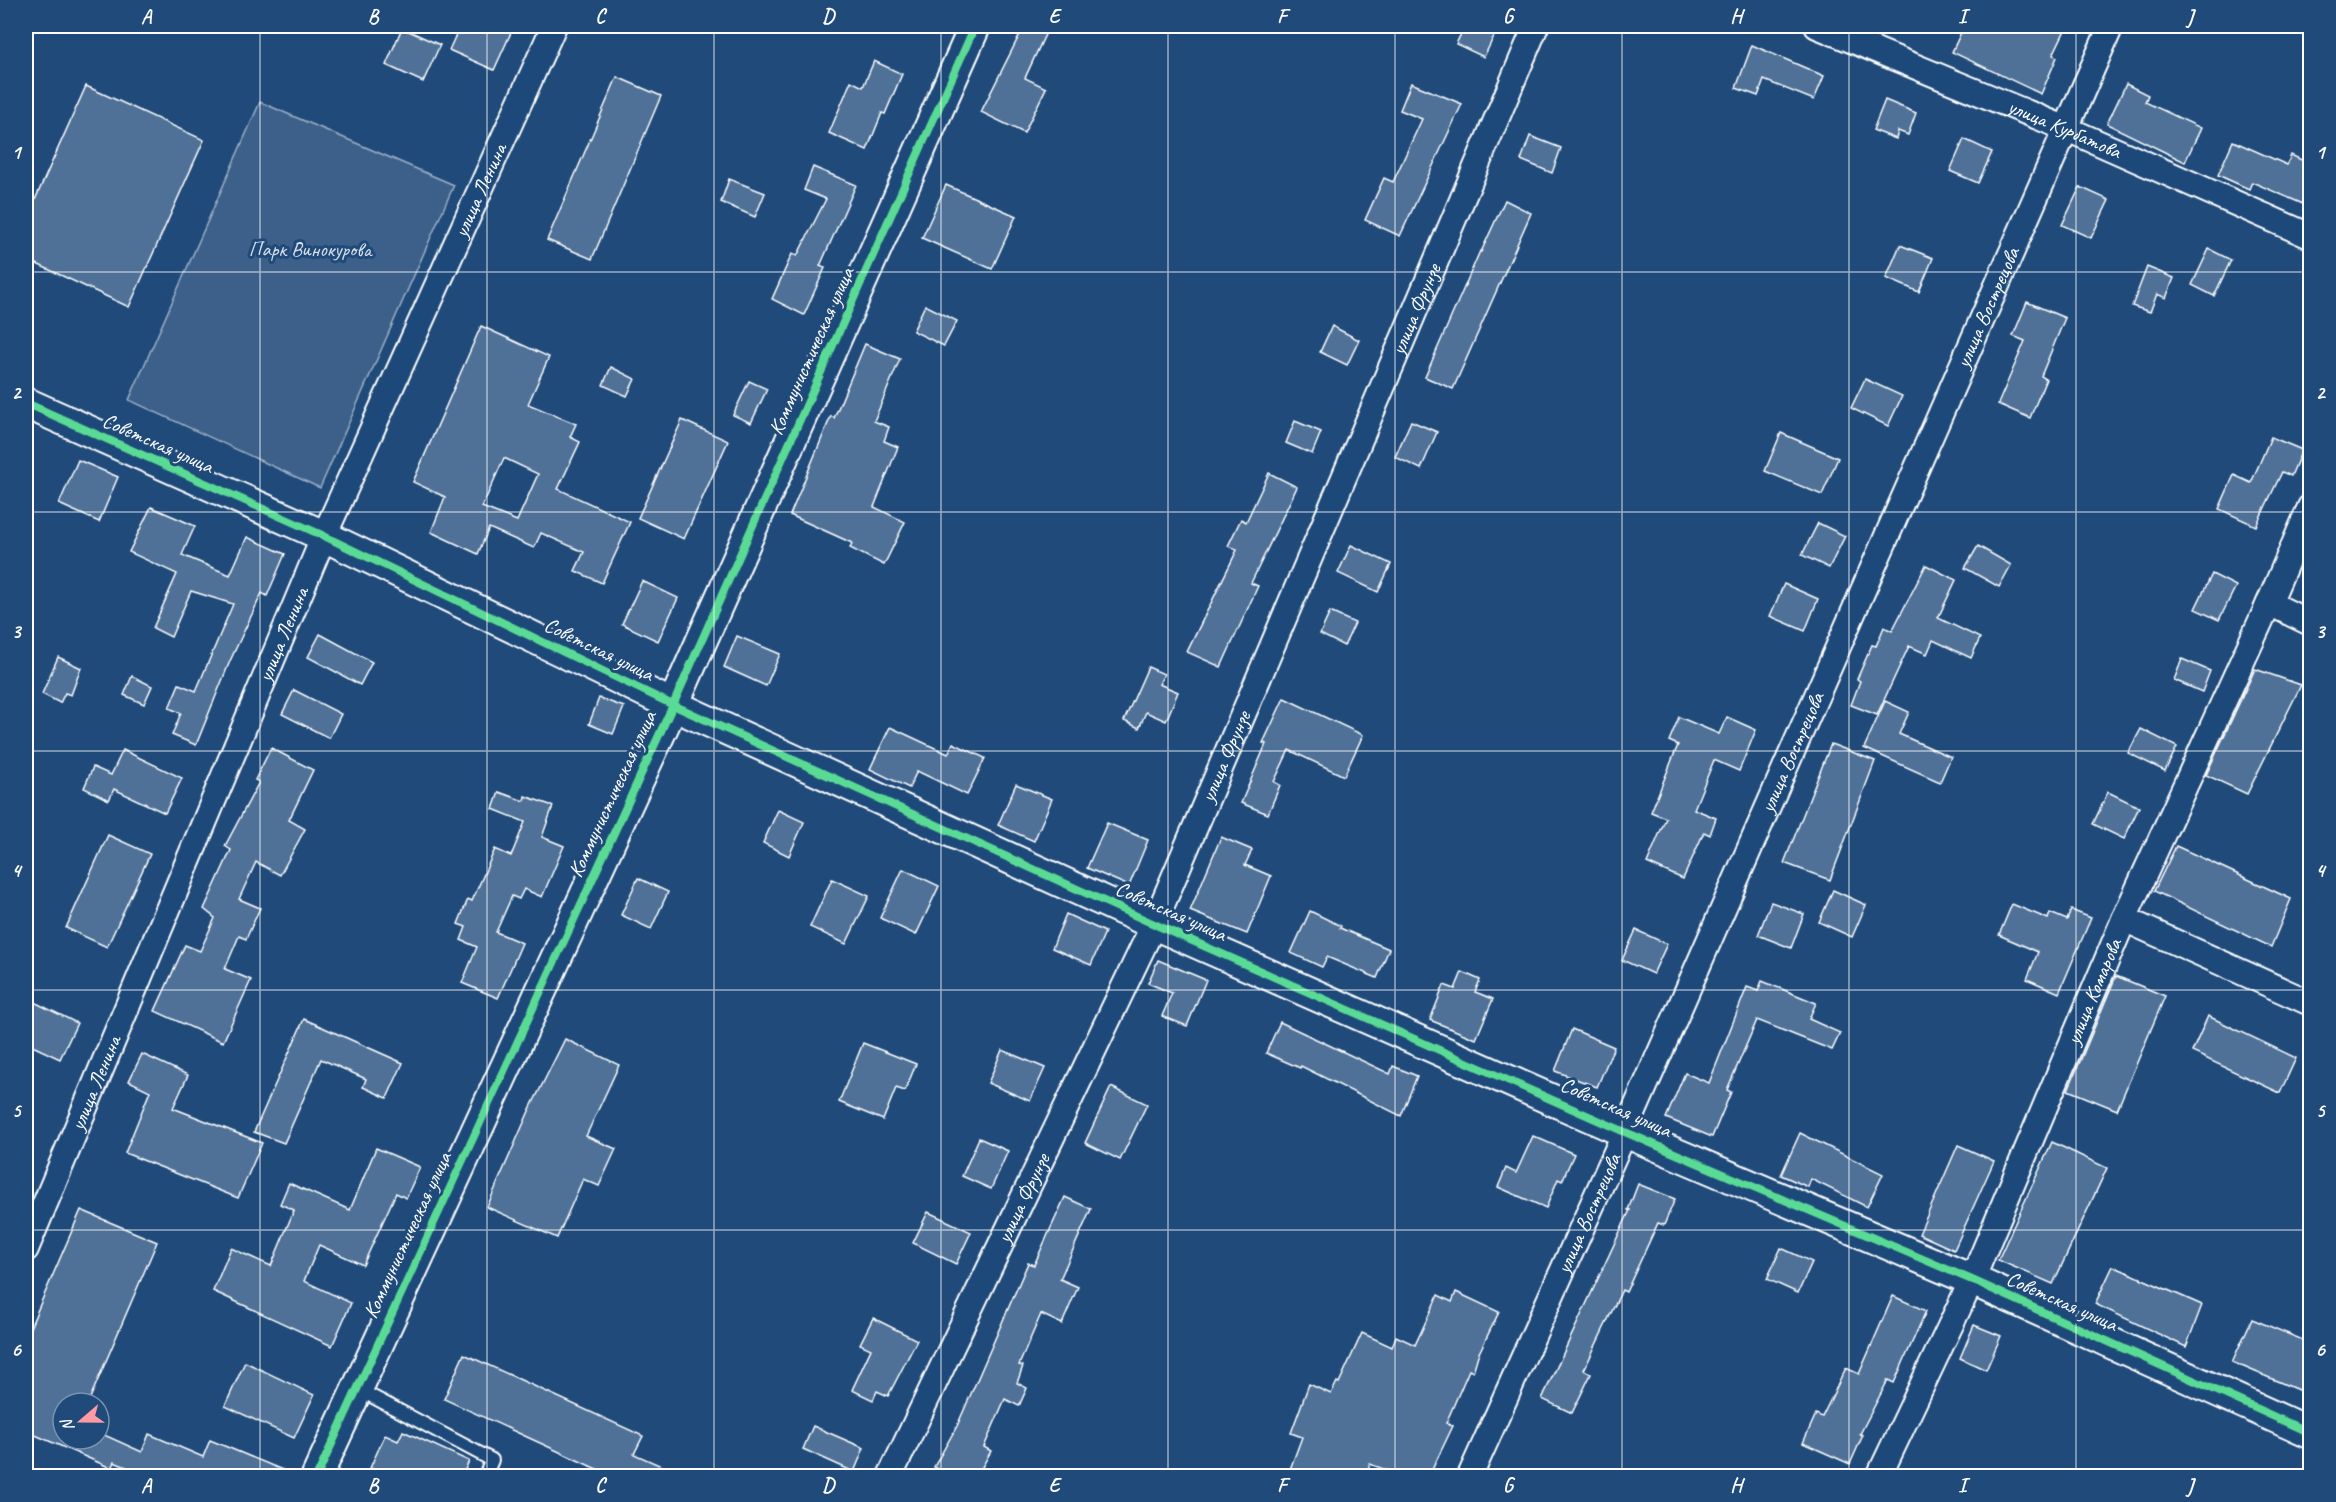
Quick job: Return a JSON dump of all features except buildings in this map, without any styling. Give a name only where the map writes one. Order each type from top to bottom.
[{"type":"street","name":"улица Ленина","points":[[26,1249],[324,536],[554,26]]},
{"type":"street","name":"Коммунистическая улица","points":[[317,1476],[673,705],[975,26]]},
{"type":"street","name":"улица Фрунзе","points":[[890,1476],[1154,924],[1536,26]]},
{"type":"street","name":"улица Курбатова","points":[[1817,26],[2067,129],[2310,236]]},
{"type":"street","name":"улица Вострецова","points":[[1470,1476],[1625,1132],[2111,26]]},
{"type":"street","name":"Советская улица","points":[[26,403],[324,536],[673,705],[1154,924],[1625,1132],[1972,1280],[2310,1433]]},
{"type":"street","name":"улица Комарова","points":[[1879,1476],[1972,1280],[2124,919],[2269,603],[2310,507]]},
{"type":"street","points":[[2269,603],[2310,622]]},
{"type":"street","points":[[2124,919],[2310,1003]]},
{"type":"lane","points":[[356,1388],[492,1460],[486,1476]]},
{"type":"green space","name":"Парк Винокурова","points":[[260,102],[454,185],[320,488],[129,400]]},
{"type":"cycle path","points":[[317,1476],[673,705],[975,26]]},
{"type":"cycle path","points":[[26,403],[324,536],[673,705],[1154,924],[1625,1132],[1972,1280],[2310,1433]]}]
